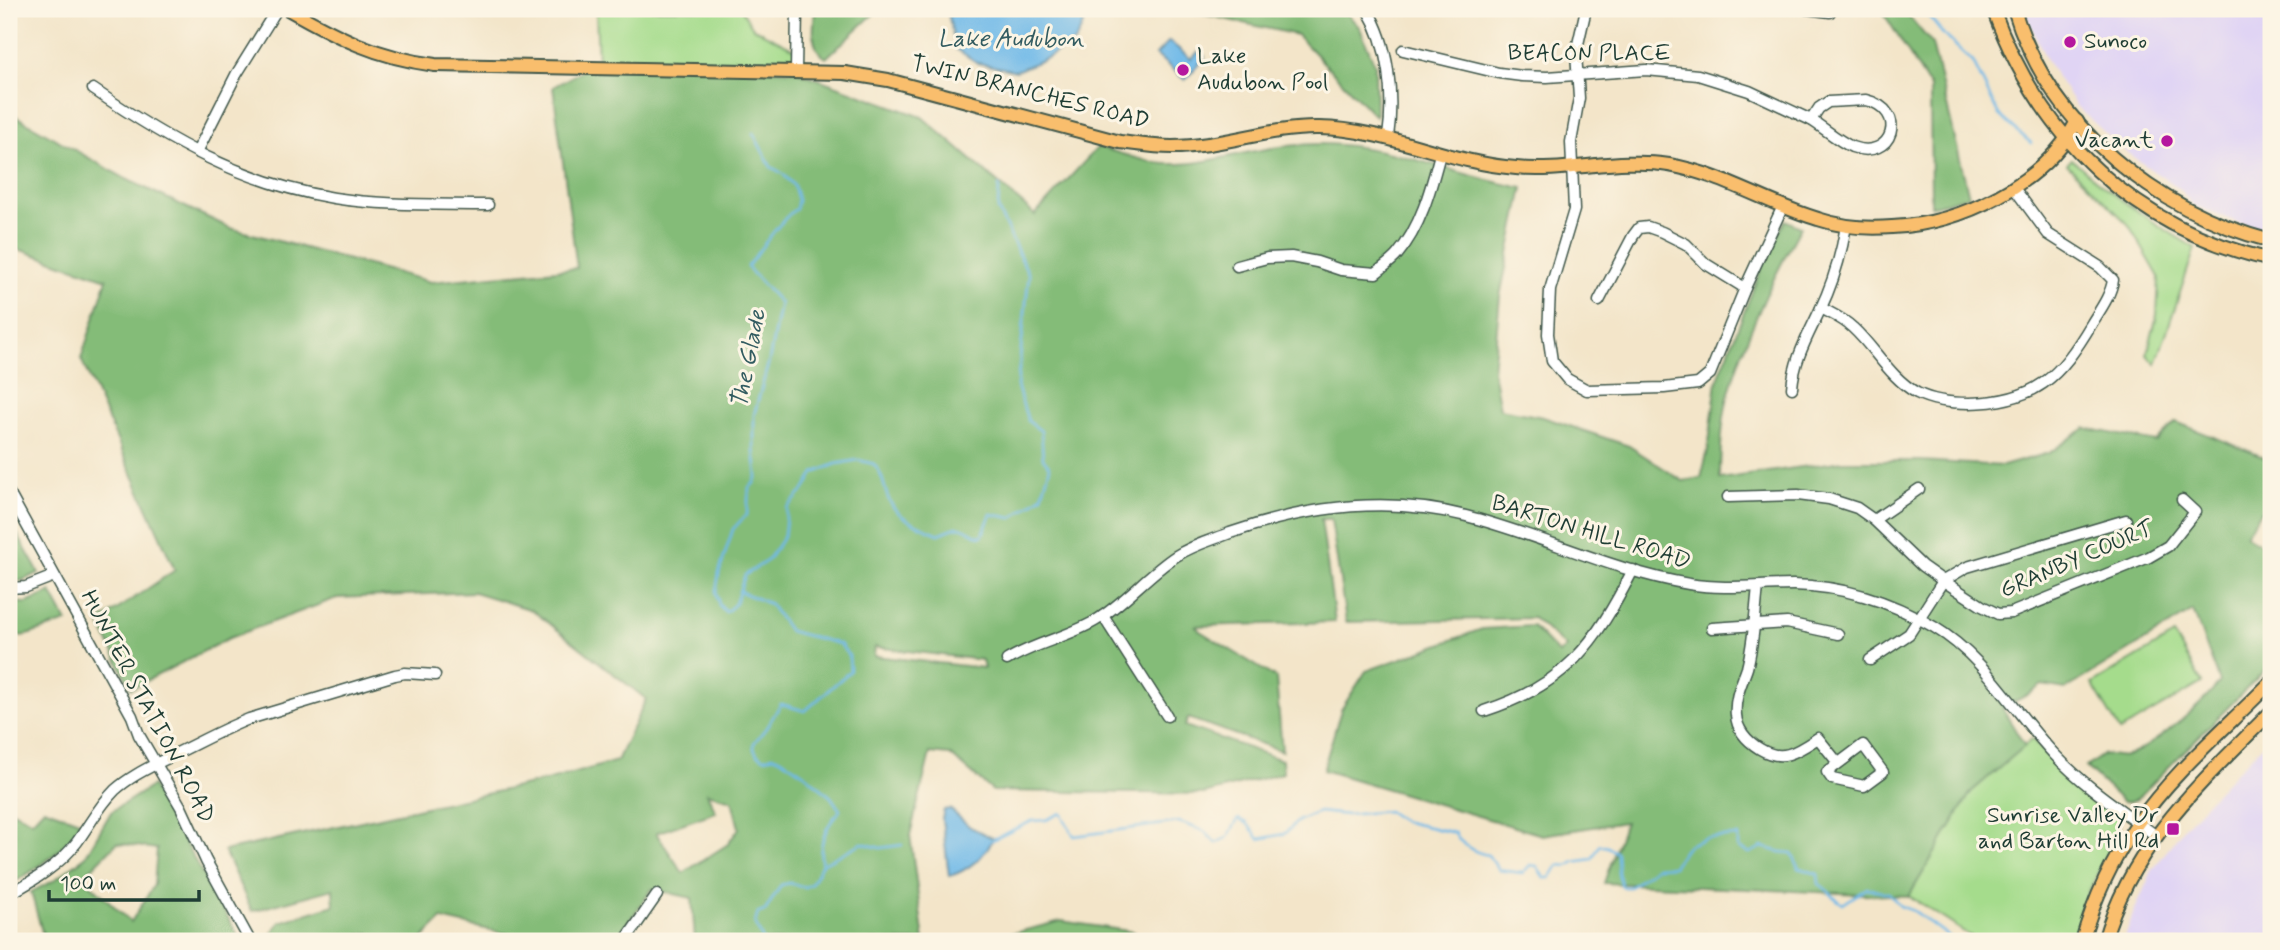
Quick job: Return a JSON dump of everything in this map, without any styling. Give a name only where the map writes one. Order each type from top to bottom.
[{"type":"main road","name":"TWIN BRANCHES ROAD","points":[[288,9],[357,46],[385,55],[435,65],[845,73],[888,80],[1120,142],[1144,145],[1194,145],[1292,129],[1317,128],[1362,131],[1440,154],[1515,168],[1572,169],[1620,163],[1670,165],[1718,178],[1783,206],[1846,226],[1892,228],[1938,220],[1980,206],[2014,188],[2067,139],[2077,121]]},
{"type":"main road","points":[[1993,9],[2025,82],[2054,124],[2103,175],[2161,217],[2226,248],[2271,260]]},
{"type":"main road","points":[[2014,9],[2042,70],[2077,121],[2129,173],[2161,195],[2225,227],[2271,241]]},
{"type":"main road","name":"TWIN BRANCHES ROAD","points":[[2067,139],[2088,134]]},
{"type":"main road","points":[[2082,941],[2106,877],[2138,823],[2173,782],[2271,682]]},
{"type":"main road","points":[[2104,941],[2121,893],[2155,835],[2182,802],[2271,712]]},
{"type":"street","points":[[197,152],[224,97],[277,9]]},
{"type":"street","points":[[796,71],[797,9]]},
{"type":"street","points":[[1367,9],[1385,54],[1391,107],[1388,137]]},
{"type":"street","points":[[1586,9],[1577,41],[1579,98],[1570,142],[1574,210],[1550,290],[1548,334],[1552,360],[1567,379],[1587,390],[1664,388],[1698,384],[1710,374],[1745,288],[1783,206]]},
{"type":"street","points":[[1806,9],[1830,12]]},
{"type":"street","name":"BEACON PLACE","points":[[1403,50],[1522,76],[1646,70],[1698,75],[1749,91],[1811,120],[1846,143],[1866,150],[1882,145],[1891,134],[1892,126],[1887,112],[1866,100],[1828,102],[1819,108],[1811,120]]},
{"type":"street","points":[[93,89],[174,140],[219,164],[267,183],[335,198],[410,204],[488,205]]},
{"type":"street","points":[[1237,266],[1267,258],[1291,257],[1317,261],[1341,270],[1376,273],[1396,256],[1419,219],[1440,154]]},
{"type":"street","points":[[1821,308],[1854,328],[1897,377],[1924,396],[1952,402],[1991,402],[2035,390],[2050,379],[2074,351],[2100,309],[2113,280],[2100,267],[2048,234],[2014,188]]},
{"type":"street","points":[[1792,388],[1799,354],[1838,265],[1846,226]]},
{"type":"street","points":[[1599,301],[1633,236],[1639,228],[1648,227],[1686,244],[1706,264],[1745,288]]},
{"type":"street","points":[[1874,520],[1919,489]]},
{"type":"street","name":"HUNTER STATION ROAD","points":[[9,493],[181,807],[206,861],[250,941]]},
{"type":"street","name":"GRANBY COURT","points":[[1728,497],[1798,495],[1829,499],[1857,508],[1943,581],[1998,614],[2011,613],[2149,557],[2168,545],[2195,512],[2182,500]]},
{"type":"street","name":"BARTON HILL ROAD","points":[[1007,660],[1023,650],[1103,616],[1163,565],[1198,544],[1283,516],[1348,505],[1404,506],[1466,516],[1662,579],[1693,585],[1736,588],[1790,585],[1835,589],[1889,605],[1918,618],[1953,640],[1992,677],[2031,730],[2056,757],[2097,793],[2155,835]]},
{"type":"street","points":[[1870,660],[1909,634],[1943,581],[1967,567],[2126,520]]},
{"type":"street","points":[[1484,712],[1516,701],[1541,687],[1576,658],[1604,624],[1633,570]]},
{"type":"street","points":[[9,587],[26,587],[54,576]]},
{"type":"street","points":[[1758,587],[1746,668],[1736,701],[1736,718],[1744,738],[1776,757],[1797,752],[1818,737],[1838,763]]},
{"type":"street","points":[[1103,616],[1167,716]]},
{"type":"street","points":[[1712,628],[1787,623],[1838,634]]},
{"type":"street","points":[[9,894],[58,862],[77,842],[90,820],[110,796],[133,776],[226,728],[395,675],[435,675]]},
{"type":"street","points":[[1863,745],[1883,772],[1864,786],[1832,779],[1827,772],[1838,763],[1863,745]]},
{"type":"street","points":[[625,941],[657,895]]},
{"type":"shaded area","points":[[2023,9],[2271,9],[2271,233],[2193,205],[2179,189],[2126,152],[2077,107],[2049,65]]},
{"type":"shaded area","points":[[2271,737],[2271,941],[2124,941],[2152,871],[2185,826]]},
{"type":"green space","points":[[596,9],[741,9],[753,28],[797,50],[796,65],[598,62]]},
{"type":"green space","points":[[815,9],[879,9],[826,58],[815,43]]},
{"type":"green space","points":[[1185,9],[1343,9],[1360,28],[1375,65],[1376,117],[1297,35]]},
{"type":"green space","points":[[1881,9],[1903,9],[1932,44],[1969,196],[1931,206],[1930,87]]},
{"type":"green space","points":[[598,62],[796,71],[922,117],[1035,215],[1098,147],[1149,162],[1177,164],[1208,161],[1284,146],[1341,145],[1387,152],[1523,188],[1500,296],[1493,371],[1500,409],[1543,417],[1629,446],[1683,481],[1701,478],[1708,450],[1717,381],[1761,269],[1785,220],[1801,227],[1761,306],[1737,368],[1723,422],[1720,479],[1843,461],[1921,461],[2003,466],[2049,453],[2085,428],[2156,442],[2176,422],[2271,460],[2266,492],[2268,502],[2245,535],[2271,550],[2271,664],[2137,799],[2130,802],[2123,802],[2086,767],[2104,754],[2124,757],[2149,744],[2190,713],[2220,682],[2193,611],[2066,689],[2042,685],[2002,708],[2025,746],[1971,792],[1909,896],[1604,883],[1625,822],[1542,835],[1323,770],[1341,710],[1366,671],[1482,629],[1532,626],[1559,654],[1566,647],[1533,618],[1346,622],[1331,519],[1321,519],[1335,622],[1196,626],[1276,678],[1282,751],[1188,718],[1185,726],[1282,760],[1283,773],[1204,794],[993,791],[950,755],[930,753],[910,835],[924,941],[695,941],[692,898],[652,889],[615,941],[537,941],[442,919],[420,941],[372,941],[369,933],[331,941],[266,941],[280,922],[334,905],[333,889],[252,911],[224,851],[550,780],[617,761],[646,699],[532,610],[474,592],[337,598],[229,638],[131,689],[99,622],[175,570],[81,359],[107,279],[9,246],[9,107],[14,115],[126,179],[230,228],[431,282],[577,268],[553,87]],"holes":[[[875,647],[982,660],[984,668],[874,656]],[[707,793],[732,800],[739,828],[728,844],[683,873],[656,833],[716,812]]]},
{"type":"green space","points":[[2072,159],[2131,207],[2195,248],[2156,364],[2147,355],[2157,315],[2159,277],[2129,225],[2067,164]]},
{"type":"green space","points":[[9,520],[39,573],[21,581],[9,581]]},
{"type":"green space","points":[[51,592],[67,622],[27,635],[9,637],[9,602],[27,603]]},
{"type":"green space","points":[[2174,635],[2202,683],[2120,731],[2092,684]]},
{"type":"green space","points":[[2032,739],[2063,772],[2119,816],[2119,830],[2088,893],[2076,941],[1978,941],[1909,896],[1971,792]]},
{"type":"green space","points":[[152,786],[239,937],[230,941],[44,939],[31,892],[53,881],[85,857],[111,812]],"holes":[[[117,843],[157,849],[154,885],[131,922],[83,877]]]},
{"type":"green space","points":[[9,806],[11,810],[32,821],[44,808],[82,822],[59,850],[40,866],[9,885]]},
{"type":"green space","points":[[1061,921],[1134,932],[1136,941],[982,941]]},
{"type":"water","name":"Lake Audubon","points":[[947,9],[1090,9],[1075,42],[1016,71],[978,63],[956,49]]},
{"type":"water","name":"Lake Audubon Pool","points":[[1169,41],[1191,59],[1198,52],[1205,57],[1185,80],[1156,55]]},
{"type":"water","points":[[950,809],[970,827],[993,838],[986,851],[975,862],[949,876],[942,819],[944,810]]},
{"type":"waterway","points":[[1923,9],[1942,33],[1973,62],[1999,115],[2031,143]]},
{"type":"waterway","points":[[753,133],[771,167],[782,173],[794,186],[798,200],[796,209],[778,227],[747,267],[780,303],[769,361],[754,415],[757,475],[749,488],[747,514],[733,529],[719,573],[716,592],[719,605],[726,612],[735,604],[745,575],[768,560],[784,536],[787,508],[805,489],[814,473],[836,464],[858,460],[874,464],[895,510],[908,520],[939,534],[958,527],[982,536],[991,514],[1012,518],[1042,496],[1050,467],[1043,458],[1041,431],[1028,421],[1017,386],[1029,275],[998,210],[999,186]]},
{"type":"waterway","name":"The Glade","points":[[739,591],[770,604],[789,631],[840,644],[849,656],[850,671],[805,711],[781,704],[754,743],[757,754],[764,758],[774,756],[806,775],[831,797],[840,810],[825,835],[821,847],[822,864],[811,884],[805,887],[789,883],[781,885],[765,911],[758,913],[755,923],[763,941]]},
{"type":"waterway","points":[[992,840],[1032,821],[1046,820],[1061,813],[1074,836],[1179,822],[1204,831],[1216,843],[1228,837],[1238,819],[1247,823],[1259,839],[1284,834],[1298,821],[1319,812],[1347,815],[1388,811],[1402,821],[1455,833],[1469,848],[1488,855],[1499,870],[1523,873],[1530,865],[1537,866],[1544,878],[1550,878],[1558,865],[1568,866],[1574,862],[1592,859],[1600,845],[1608,847],[1617,853],[1622,887],[1630,887],[1656,867],[1673,866],[1688,845],[1706,838],[1738,836],[1738,848],[1750,853],[1762,847],[1792,853],[1799,868],[1818,874],[1819,884],[1843,904],[1867,888],[1889,893],[1900,906],[1914,911],[1955,941]]},
{"type":"waterway","points":[[822,864],[862,843],[880,848],[902,845]]},
{"type":"place","name":"Sunoco","points":[[2070,42]]},
{"type":"place","name":"Lake Audubon Pool","points":[[1183,70]]},
{"type":"place","name":"Vacant","points":[[2167,141]]},
{"type":"place","name":"Sunrise Valley Dr and Barton Hill Rd","points":[[2173,829]]}]
